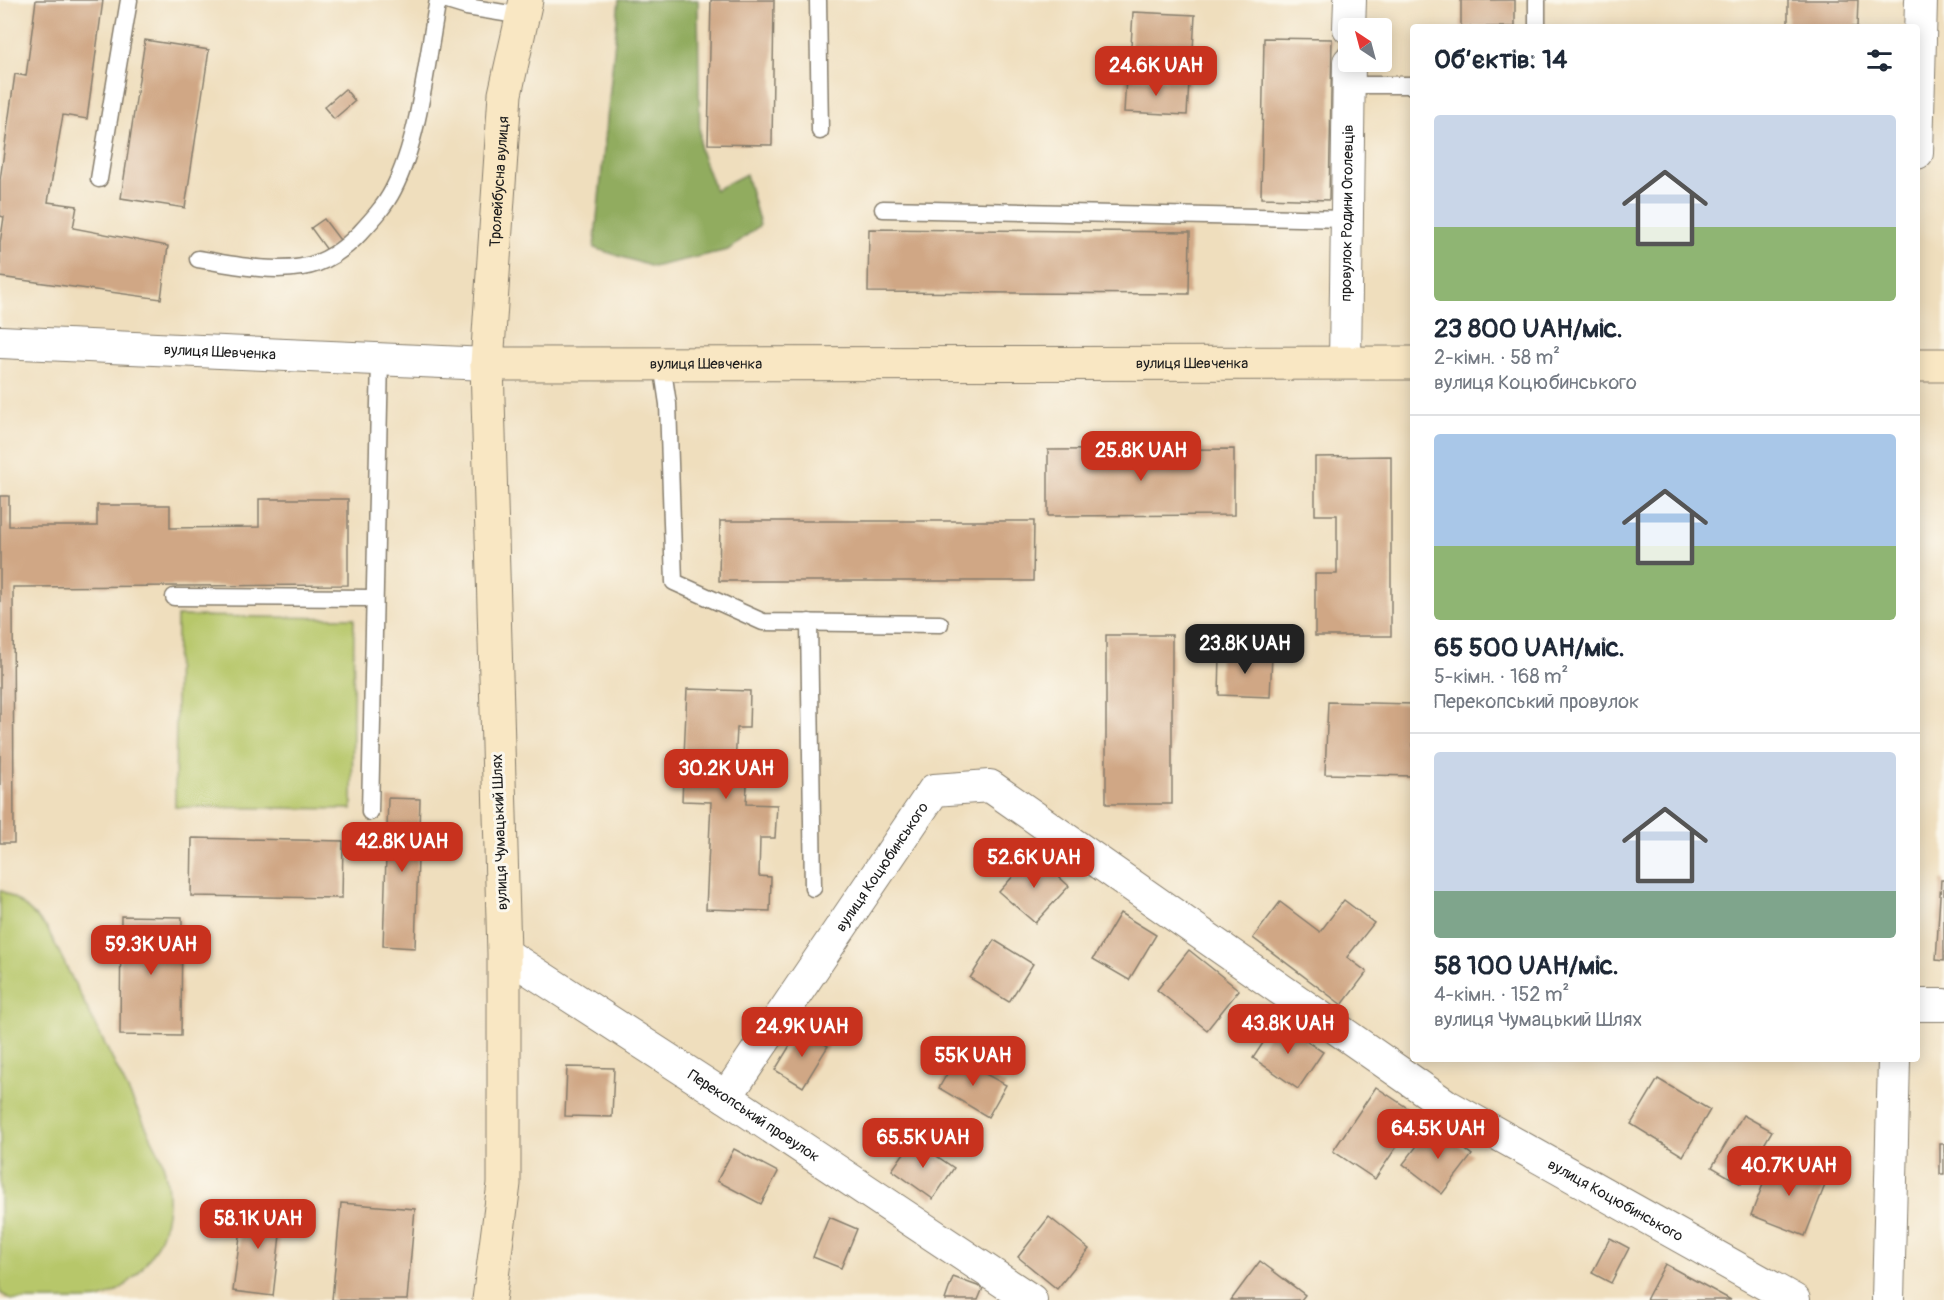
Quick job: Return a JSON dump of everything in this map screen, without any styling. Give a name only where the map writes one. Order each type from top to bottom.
[{"type":"main road","name":"Тролейбусна вулиця","points":[[487,364],[505,94],[524,8]]},
{"type":"main road","name":"вулиця Шевченка","points":[[487,364],[1410,363]]},
{"type":"main road","name":"вулиця Чумацький Шлях","points":[[487,364],[504,953],[504,1184],[489,1300]]},
{"type":"main road","points":[[1920,365],[1944,365]]},
{"type":"street","points":[[1349,18],[1350,0]]},
{"type":"street","points":[[1920,61],[1922,0]]},
{"type":"street","name":"провулок Родини Оголевців","points":[[1345,363],[1349,73]]},
{"type":"street","name":"вулиця Шевченка","points":[[0,342],[487,364]]},
{"type":"street","name":"вулиця Коцюбинського","points":[[726,1097],[934,790],[990,786],[1446,1105],[1794,1300]]},
{"type":"street","name":"Перекопський провулок","points":[[504,953],[726,1097],[1031,1300]]},
{"type":"street","points":[[1920,1005],[1944,1005]]},
{"type":"street","points":[[1888,1300],[1894,1062]]},
{"type":"lane","points":[[99,179],[129,0]]},
{"type":"lane","points":[[198,259],[264,267],[304,267],[332,256],[357,236],[376,216],[392,192],[405,164],[416,121],[438,0]]},
{"type":"lane","points":[[444,0],[467,7],[524,8]]},
{"type":"lane","points":[[818,0],[820,132]]},
{"type":"lane","points":[[1537,0],[1537,24]]},
{"type":"lane","points":[[1349,73],[1410,84]]},
{"type":"lane","points":[[883,209],[1347,219]]},
{"type":"lane","points":[[370,812],[380,359]]},
{"type":"lane","points":[[662,364],[668,404],[674,582],[763,622],[940,624]]},
{"type":"lane","points":[[174,597],[374,598]]},
{"type":"lane","points":[[809,622],[813,888]]},
{"type":"green space","points":[[619,0],[698,0],[700,150],[715,190],[746,174],[760,225],[728,250],[653,267],[594,248]]},
{"type":"green space","points":[[177,616],[354,618],[352,809],[175,807]]},
{"type":"green space","points":[[0,890],[26,907],[48,930],[162,1159],[168,1187],[168,1204],[162,1233],[147,1262],[137,1274],[126,1285],[99,1299],[12,1300],[0,1293]]},
{"type":"building","points":[[36,0],[103,0],[87,119],[63,115],[48,202],[77,206],[73,228],[168,246],[161,299],[0,277],[0,243],[4,217],[0,216],[0,180],[15,74],[26,76]]},
{"type":"building","points":[[711,0],[774,0],[772,145],[708,144]]},
{"type":"building","points":[[1461,0],[1515,0],[1515,24],[1461,24]]},
{"type":"building","points":[[1788,0],[1858,0],[1857,24],[1788,24]]},
{"type":"building","points":[[1133,12],[1195,15],[1193,50],[1131,46]]},
{"type":"building","points":[[1264,38],[1332,39],[1329,200],[1261,198]]},
{"type":"building","points":[[145,40],[209,50],[185,208],[121,198]]},
{"type":"building","points":[[1126,78],[1189,82],[1187,115],[1124,112]]},
{"type":"building","points":[[345,89],[355,101],[334,119],[324,107]]},
{"type":"building","points":[[324,219],[340,240],[327,250],[311,228]]},
{"type":"building","points":[[869,229],[1190,232],[1189,294],[868,292]]},
{"type":"building","points":[[1234,449],[1234,515],[1048,516],[1048,450]]},
{"type":"building","points":[[1391,456],[1391,636],[1315,636],[1315,574],[1337,574],[1337,515],[1315,515],[1315,457]]},
{"type":"building","points":[[0,496],[9,496],[9,526],[97,526],[97,505],[170,505],[170,528],[259,527],[259,499],[348,499],[348,585],[13,587],[14,843],[0,843]]},
{"type":"building","points":[[720,521],[1034,521],[1033,581],[719,581]]},
{"type":"building","points":[[1106,635],[1172,635],[1172,804],[1106,804]]},
{"type":"building","points":[[1220,654],[1272,656],[1270,697],[1219,695]]},
{"type":"building","points":[[687,689],[750,691],[749,728],[737,728],[735,765],[748,765],[746,804],[777,805],[775,838],[760,838],[759,876],[771,877],[770,911],[706,909],[711,802],[682,801]]},
{"type":"building","points":[[1328,702],[1410,704],[1410,776],[1325,774]]},
{"type":"building","points":[[388,798],[420,799],[415,948],[383,946]]},
{"type":"building","points":[[192,838],[343,841],[342,898],[191,896]]},
{"type":"building","points":[[1033,854],[1069,886],[1035,923],[999,892]]},
{"type":"building","points":[[1941,880],[1944,880],[1944,961],[1936,960]]},
{"type":"building","points":[[1344,900],[1374,923],[1347,957],[1367,972],[1342,1005],[1253,938],[1280,902],[1320,932]]},
{"type":"building","points":[[1120,913],[1156,935],[1129,980],[1093,959]]},
{"type":"building","points":[[121,916],[182,917],[181,1036],[120,1035]]},
{"type":"building","points":[[994,940],[1033,964],[1009,1002],[970,978]]},
{"type":"building","points":[[1189,950],[1239,990],[1207,1030],[1157,990]]},
{"type":"building","points":[[1277,1022],[1323,1052],[1298,1089],[1253,1058]]},
{"type":"building","points":[[800,1029],[828,1046],[803,1087],[775,1070]]},
{"type":"building","points":[[956,1058],[1006,1085],[988,1117],[939,1088]]},
{"type":"building","points":[[567,1067],[614,1068],[612,1117],[565,1116]]},
{"type":"building","points":[[1658,1079],[1710,1110],[1683,1156],[1631,1124]]},
{"type":"building","points":[[1376,1087],[1418,1115],[1375,1179],[1333,1151]]},
{"type":"building","points":[[1743,1115],[1772,1131],[1741,1184],[1712,1167]]},
{"type":"building","points":[[1433,1125],[1472,1155],[1442,1194],[1403,1164]]},
{"type":"building","points":[[913,1140],[954,1168],[933,1199],[892,1170]]},
{"type":"building","points":[[1940,1144],[1944,1144],[1944,1174],[1940,1174]]},
{"type":"building","points":[[734,1149],[778,1172],[761,1204],[717,1181]]},
{"type":"building","points":[[1773,1159],[1827,1180],[1805,1236],[1751,1215]]},
{"type":"building","points":[[341,1203],[415,1209],[407,1300],[332,1300]]},
{"type":"building","points":[[244,1205],[283,1209],[273,1296],[233,1291]]},
{"type":"building","points":[[829,1217],[857,1229],[841,1268],[813,1257]]},
{"type":"building","points":[[1049,1217],[1089,1249],[1057,1289],[1018,1257]]},
{"type":"building","points":[[1610,1238],[1629,1248],[1611,1283],[1592,1273]]},
{"type":"building","points":[[1260,1261],[1305,1295],[1301,1300],[1231,1300]]},
{"type":"building","points":[[1665,1264],[1731,1300],[1646,1300]]},
{"type":"building","points":[[953,1277],[983,1288],[978,1300],[945,1300]]}]
